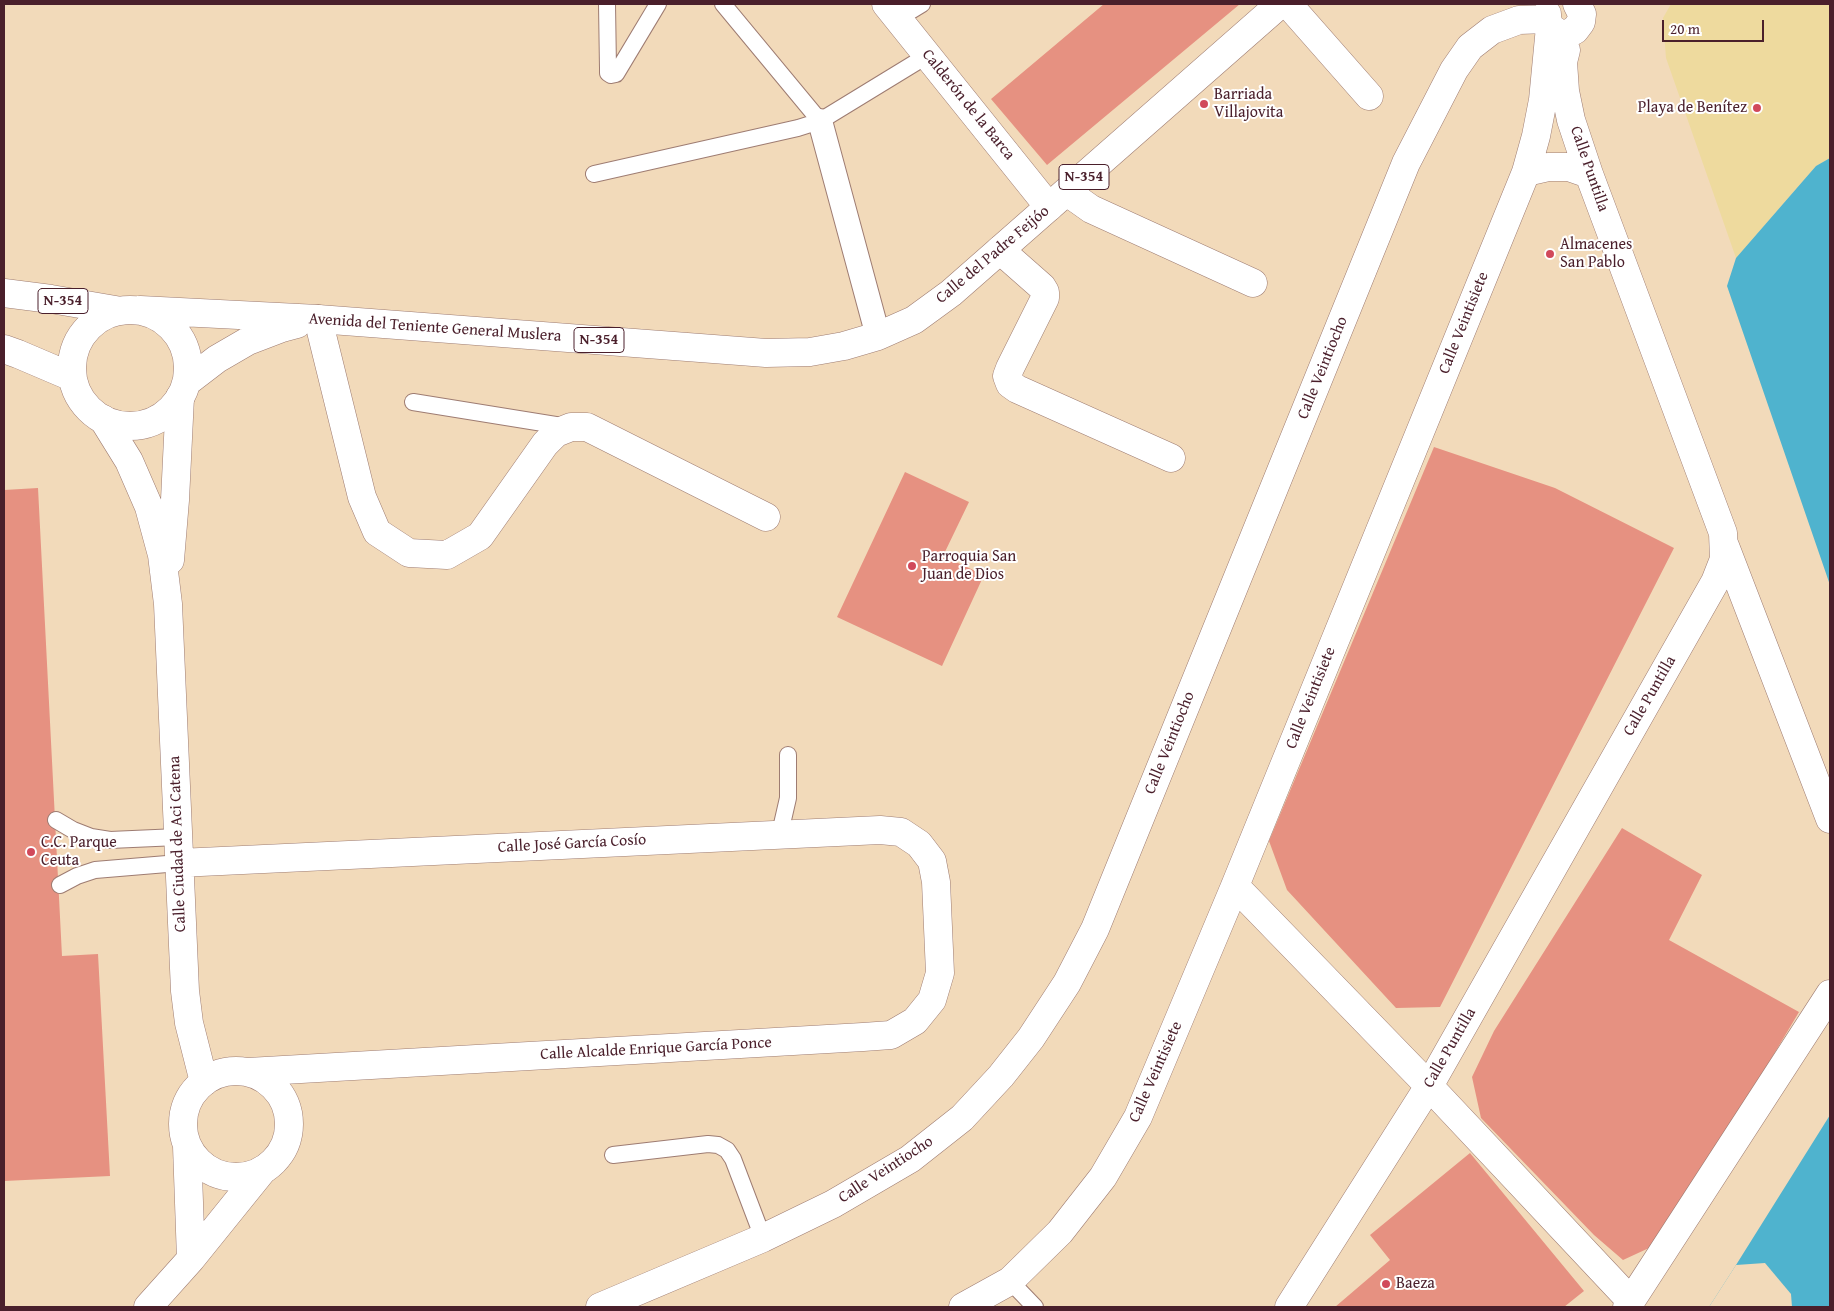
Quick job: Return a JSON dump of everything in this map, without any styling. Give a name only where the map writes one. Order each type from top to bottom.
[{"type":"main road","name":"Calle del Padre Feijóo","points":[[878,336],[914,320],[951,293],[1280,4]]},
{"type":"main road","points":[[1288,4],[1369,96]]},
{"type":"main road","name":"Calderón de la Barca","points":[[893,11],[928,56],[1058,200],[1091,209],[1253,282]]},
{"type":"main road","name":"Calle Veintisiete","points":[[963,1307],[1010,1281],[1060,1232],[1103,1177],[1138,1117],[1526,172],[1568,15]]},
{"type":"main road","name":"Calle Puntilla","points":[[1289,1307],[1429,1086],[1715,582],[1724,559],[1725,546],[1721,528],[1589,174],[1571,120],[1565,91],[1563,62],[1568,15]]},
{"type":"main road","name":"Calle Veintiocho","points":[[600,1307],[763,1238],[833,1204],[910,1159],[962,1118],[1001,1076],[1025,1046],[1067,983],[1095,929],[1406,162],[1454,70],[1470,47],[1492,30],[1519,20],[1568,15]]},
{"type":"main road","points":[[1526,172],[1548,167],[1569,167],[1589,174]]},
{"type":"main road","points":[[1000,250],[1042,287],[1045,292],[1045,298],[1010,368],[1007,376],[1010,384],[1017,389],[1171,458]]},
{"type":"main road","name":"Avenida del Teniente General Muslera","points":[[4,293],[131,310],[318,319],[766,353],[810,352],[844,346],[878,336]]},
{"type":"main road","name":"N-354","points":[[183,390],[188,363],[184,344],[173,328],[158,317],[131,310],[104,316],[89,326],[78,341],[73,359],[72,378],[78,394],[88,409],[102,419],[119,425],[137,425],[154,421],[169,411],[183,390],[217,359],[248,341],[282,328],[318,319]]},
{"type":"main road","points":[[318,319],[362,497],[377,532],[409,553],[447,555],[480,536],[545,444],[556,433],[571,427],[587,428],[602,434],[766,518]]},
{"type":"main road","points":[[4,350],[18,354],[72,378]]},
{"type":"main road","name":"Calle Ciudad de Aci Catena","points":[[168,604],[183,390]]},
{"type":"main road","name":"Calle Ciudad de Aci Catena","points":[[102,419],[129,461],[149,507],[162,555],[168,604],[185,991],[189,1023],[204,1082]]},
{"type":"main road","points":[[1725,546],[1830,819]]},
{"type":"main road","name":"Calle José García Cosío","points":[[179,863],[780,833],[880,830],[901,832],[920,844],[932,861],[936,882]]},
{"type":"main road","name":"Calle Alcalde Enrique García Ponce","points":[[248,1072],[854,1038],[891,1034],[915,1021],[932,1000],[940,973],[936,882]]},
{"type":"main road","points":[[1234,886],[1429,1086],[1629,1304],[1830,994]]},
{"type":"main road","points":[[148,1307],[191,1259],[262,1171],[277,1159],[286,1144],[290,1126],[287,1108],[279,1092],[265,1079],[248,1072],[232,1071],[217,1074],[204,1082],[192,1095],[184,1111],[183,1128],[187,1146],[191,1259]]},
{"type":"main road","points":[[187,1146],[197,1161],[211,1172],[228,1177],[246,1177],[262,1171]]},
{"type":"street","points":[[820,121],[878,336]]},
{"type":"lane","points":[[607,4],[608,73],[611,75],[616,74],[658,4]]},
{"type":"lane","points":[[723,4],[820,121]]},
{"type":"lane","points":[[893,11],[922,4]]},
{"type":"lane","points":[[594,174],[798,128],[820,121],[928,56]]},
{"type":"lane","points":[[413,402],[571,427]]},
{"type":"lane","points":[[780,833],[788,798],[788,755]]},
{"type":"lane","points":[[56,820],[73,830],[91,837],[110,840],[178,836]]},
{"type":"lane","points":[[60,885],[77,876],[95,870],[179,863]]},
{"type":"lane","points":[[613,1155],[708,1144],[718,1145],[727,1150],[733,1159],[763,1238]]},
{"type":"lane","points":[[1010,1281],[1035,1307]]},
{"type":"sand","name":"Playa de Benítez","points":[[1671,4],[1830,4],[1830,158],[1816,166],[1736,258],[1666,58],[1663,18]]},
{"type":"water","points":[[1830,158],[1830,585],[1727,286],[1736,258],[1816,166]]},
{"type":"water","points":[[1830,1115],[1830,1307],[1709,1307],[1736,1265]]},
{"type":"pier","points":[[1765,1263],[1791,1294],[1792,1307],[1709,1307],[1736,1265]]},
{"type":"building","points":[[1104,4],[1240,4],[1047,165],[991,99]]},
{"type":"building","points":[[1434,447],[1555,488],[1674,548],[1440,1007],[1396,1008],[1287,890],[1269,841]]},
{"type":"building","name":"Parroquia San Juan de Dios","points":[[905,472],[969,502],[943,556],[984,575],[942,666],[837,617]]},
{"type":"building","name":"C.C. Parque Ceuta","points":[[38,488],[62,956],[98,954],[110,1176],[4,1181],[4,490]]},
{"type":"building","points":[[1622,828],[1702,875],[1669,940],[1799,1012],[1662,1242],[1623,1260],[1594,1235],[1481,1118],[1472,1077],[1494,1031]]},
{"type":"building","points":[[1470,1153],[1584,1291],[1564,1307],[1335,1307],[1390,1260],[1370,1235]]},
{"type":"place","name":"Barriada Villajovita","points":[[1204,104]]},
{"type":"place","name":"Playa de Benítez","points":[[1757,108]]},
{"type":"place","name":"Almacenes San Pablo","points":[[1550,254]]},
{"type":"place","name":"Parroquia San Juan de Dios","points":[[912,566]]},
{"type":"place","name":"C.C. Parque Ceuta","points":[[31,852]]},
{"type":"place","name":"Baeza","points":[[1386,1284]]}]
